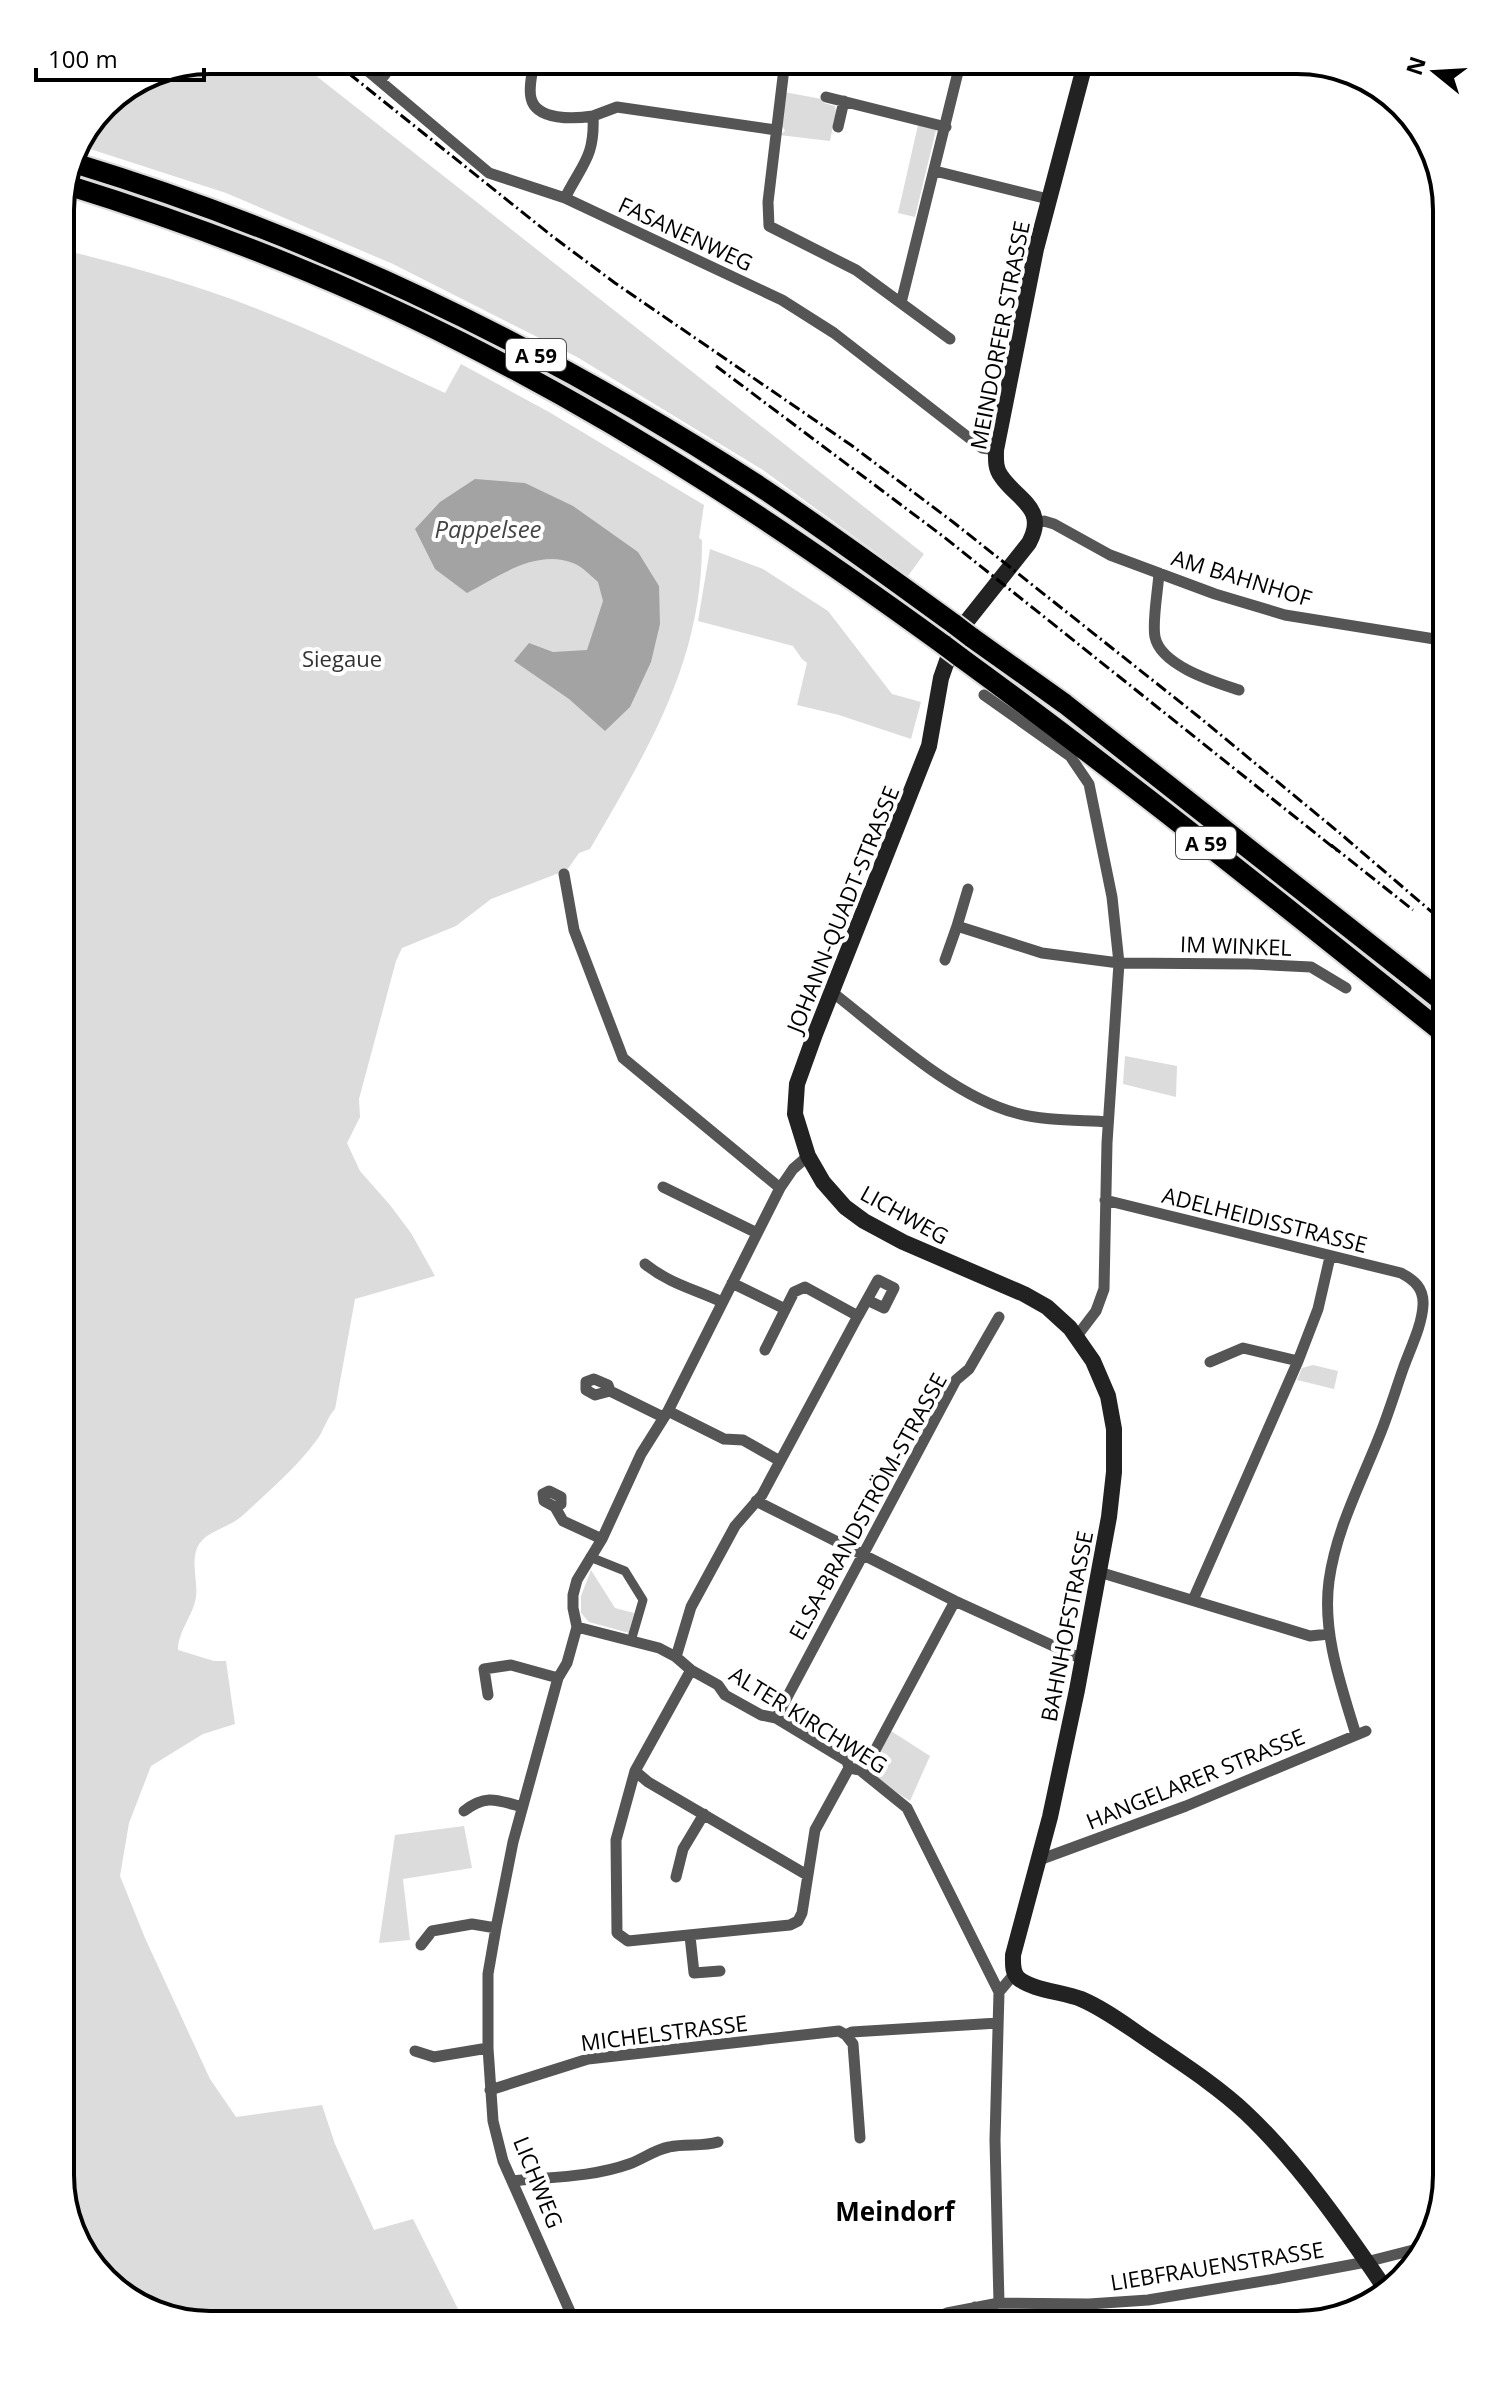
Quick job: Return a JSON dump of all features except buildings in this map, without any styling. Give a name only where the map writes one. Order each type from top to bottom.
[{"type":"highway","name":"A 59","points":[[82,166],[131,180],[292,242],[387,283],[582,380],[754,483],[1077,713],[1433,994]]},
{"type":"highway","name":"A 59","points":[[77,188],[150,211],[275,258],[461,342],[581,407],[740,502],[833,565],[1050,722],[1433,1025]]},
{"type":"main road","name":"MEINDORFER STRASSE","points":[[1035,523],[1032,510],[1001,476],[995,461],[996,450],[1031,271],[1082,74]]},
{"type":"main road","name":"JOHANN-QUADT-STRASSE","points":[[808,1156],[795,1114],[797,1084],[920,772],[929,746],[941,678],[967,621],[1029,543],[1035,523]]},
{"type":"main road","name":"LICHWEG","points":[[808,1156],[832,1193],[864,1221],[903,1242],[1024,1294],[1047,1307],[1077,1336]]},
{"type":"main road","name":"BAHNHOFSTRASSE","points":[[1015,1973],[1013,1955],[1050,1817],[1099,1572],[1114,1472],[1114,1429],[1105,1385],[1077,1336]]},
{"type":"main road","points":[[1015,1973],[1030,1985],[1064,1993],[1099,2008],[1238,2106],[1278,2147],[1380,2282]]},
{"type":"street","name":"FASANENWEG","points":[[372,74],[489,173],[565,198],[782,300],[834,333],[982,448],[996,450]]},
{"type":"street","points":[[380,81],[385,74]]},
{"type":"street","points":[[533,74],[531,100],[537,110],[545,114],[583,118],[617,107],[776,130]]},
{"type":"street","points":[[783,74],[768,202],[769,226],[856,270],[950,339]]},
{"type":"street","points":[[901,303],[958,74]]},
{"type":"street","points":[[826,97],[946,127]]},
{"type":"street","points":[[838,127],[844,101]]},
{"type":"street","points":[[565,198],[588,159],[594,138],[593,116]]},
{"type":"street","points":[[935,171],[1048,199]]},
{"type":"street","name":"AM BAHNHOF","points":[[1035,523],[1044,521],[1054,524],[1110,555],[1215,594],[1285,615],[1433,639]]},
{"type":"street","points":[[1159,573],[1154,629],[1158,646],[1190,673],[1239,690]]},
{"type":"street","points":[[984,695],[1070,756],[1089,784],[1112,897],[1119,963],[1108,1122],[1104,1289],[1096,1311],[1077,1336]]},
{"type":"street","points":[[564,874],[574,930],[623,1058],[780,1188]]},
{"type":"street","points":[[945,960],[968,889]]},
{"type":"street","points":[[957,926],[1042,953],[1119,963]]},
{"type":"street","name":"IM WINKEL","points":[[1119,963],[1311,967],[1346,988]]},
{"type":"street","points":[[832,992],[929,1068],[994,1106],[1021,1115],[1108,1122]]},
{"type":"street","name":"LICHWEG","points":[[570,2311],[503,2161],[493,2121],[488,2048],[488,1974],[496,1928],[522,1807],[558,1678],[567,1663],[577,1627],[573,1595],[577,1580],[602,1539],[641,1454],[666,1414],[780,1188],[793,1169],[808,1156]]},
{"type":"street","points":[[663,1187],[757,1233]]},
{"type":"street","name":"ADELHEIDISSTRASSE","points":[[1105,1200],[1401,1273],[1414,1280],[1422,1291],[1423,1305],[1379,1437],[1335,1552],[1327,1611],[1329,1634]]},
{"type":"street","points":[[1193,1600],[1298,1361],[1318,1309],[1330,1257]]},
{"type":"street","points":[[645,1264],[661,1277],[722,1302]]},
{"type":"street","points":[[732,1283],[785,1309]]},
{"type":"street","points":[[765,1350],[794,1292],[805,1287],[858,1316]]},
{"type":"street","points":[[676,1657],[691,1607],[735,1526],[762,1495],[867,1300]]},
{"type":"street","name":"ELSA-BRANDSTRÖM-STRASSE","points":[[776,1718],[956,1380],[969,1369],[999,1317]]},
{"type":"street","points":[[1210,1362],[1243,1348],[1298,1361]]},
{"type":"street","points":[[610,1391],[724,1439],[743,1440],[780,1461]]},
{"type":"street","points":[[756,1501],[955,1601],[1082,1659]]},
{"type":"street","points":[[555,1507],[563,1521],[602,1539]]},
{"type":"street","points":[[590,1557],[625,1571],[643,1600],[631,1641]]},
{"type":"street","points":[[1099,1572],[1310,1636],[1329,1634]]},
{"type":"street","points":[[868,1776],[865,1769],[955,1601]]},
{"type":"street","name":"ALTER KIRCHWEG","points":[[577,1627],[659,1648],[676,1657],[691,1670],[718,1685],[725,1695],[761,1715],[776,1718],[847,1761],[849,1768],[860,1770],[907,1808],[999,1992]]},
{"type":"street","name":"HANGELARER STRASSE","points":[[1039,1860],[1186,1806],[1361,1733],[1329,1634]]},
{"type":"street","points":[[488,1695],[484,1669],[511,1665],[558,1678]]},
{"type":"street","points":[[691,1670],[635,1771],[616,1840],[617,1933],[628,1941],[763,1929],[798,1921],[802,1913],[815,1830],[849,1768]]},
{"type":"street","points":[[635,1771],[648,1782],[807,1875]]},
{"type":"street","points":[[464,1811],[477,1802],[491,1799],[522,1807]]},
{"type":"street","points":[[676,1877],[683,1849],[704,1814]]},
{"type":"street","points":[[421,1945],[432,1931],[472,1924],[496,1928]]},
{"type":"street","points":[[690,1936],[694,1973],[720,1971]]},
{"type":"street","points":[[999,2303],[995,2140],[999,1992],[1015,1973]]},
{"type":"street","name":"MICHELSTRASSE","points":[[490,2090],[588,2059],[839,2031],[846,2035],[852,2032],[998,2023]]},
{"type":"street","points":[[846,2035],[853,2044],[860,2138]]},
{"type":"street","points":[[415,2051],[434,2057],[488,2048]]},
{"type":"street","points":[[512,2181],[604,2171],[631,2164],[651,2152],[670,2146],[718,2142]]},
{"type":"street","name":"LIEBFRAUENSTRASSE","points":[[956,2311],[999,2303],[1089,2304],[1148,2300],[1366,2262],[1410,2250]]},
{"type":"street","points":[[975,2307],[976,2311]]},
{"type":"green space","points":[[210,74],[314,74],[924,554],[908,576],[763,470],[577,357],[393,264],[226,193],[89,149],[102,127],[120,108],[158,84]]},
{"type":"green space","points":[[784,92],[822,99],[824,103],[835,106],[830,141],[779,135],[785,131],[783,127],[780,129]]},
{"type":"green space","points":[[918,125],[936,130],[915,217],[898,213]]},
{"type":"green space","name":"Siegaue","points":[[74,252],[231,299],[303,328],[445,393],[461,364],[549,412],[704,505],[699,538],[702,540],[700,584],[682,665],[651,739],[590,849],[579,853],[567,870],[491,899],[456,926],[402,948],[396,961],[359,1099],[360,1117],[347,1143],[360,1171],[411,1233],[435,1276],[355,1299],[335,1409],[319,1437],[290,1471],[242,1516],[200,1542],[195,1560],[196,1597],[180,1636],[178,1650],[214,1661],[226,1661],[235,1724],[203,1734],[151,1766],[129,1823],[120,1876],[210,2079],[236,2117],[322,2105],[335,2144],[374,2230],[413,2219],[459,2311],[201,2311],[166,2304],[120,2277],[97,2251],[88,2235],[75,2193]]},
{"type":"green space","points":[[710,549],[763,569],[828,611],[892,694],[921,702],[911,739],[839,715],[797,705],[807,663],[793,646],[698,621]]},
{"type":"green space","points":[[1125,1056],[1177,1066],[1176,1097],[1123,1084]]},
{"type":"green space","points":[[1313,1365],[1338,1371],[1334,1389],[1297,1380],[1302,1368]]},
{"type":"green space","points":[[591,1570],[615,1608],[634,1613],[629,1633],[589,1622],[581,1613],[581,1596]]},
{"type":"green space","points":[[891,1731],[930,1756],[910,1801],[873,1777],[871,1767]]},
{"type":"green space","points":[[464,1826],[472,1868],[403,1879],[410,1940],[379,1943],[395,1835]]},
{"type":"water","name":"Pappelsee","points":[[475,479],[525,483],[573,506],[638,552],[659,586],[660,624],[651,662],[630,707],[605,731],[569,699],[514,661],[529,643],[553,652],[587,650],[603,601],[598,582],[576,564],[545,559],[518,566],[467,593],[435,569],[415,529],[440,502]]},
{"type":"railway","points":[[350,74],[615,283],[851,445],[953,522],[1199,717],[1433,913]]},
{"type":"railway","points":[[716,366],[944,537],[1339,852]]},
{"type":"railway","points":[[1331,845],[1413,910]]},
{"type":"district","name":"Meindorf","points":[[895,2211]]}]
